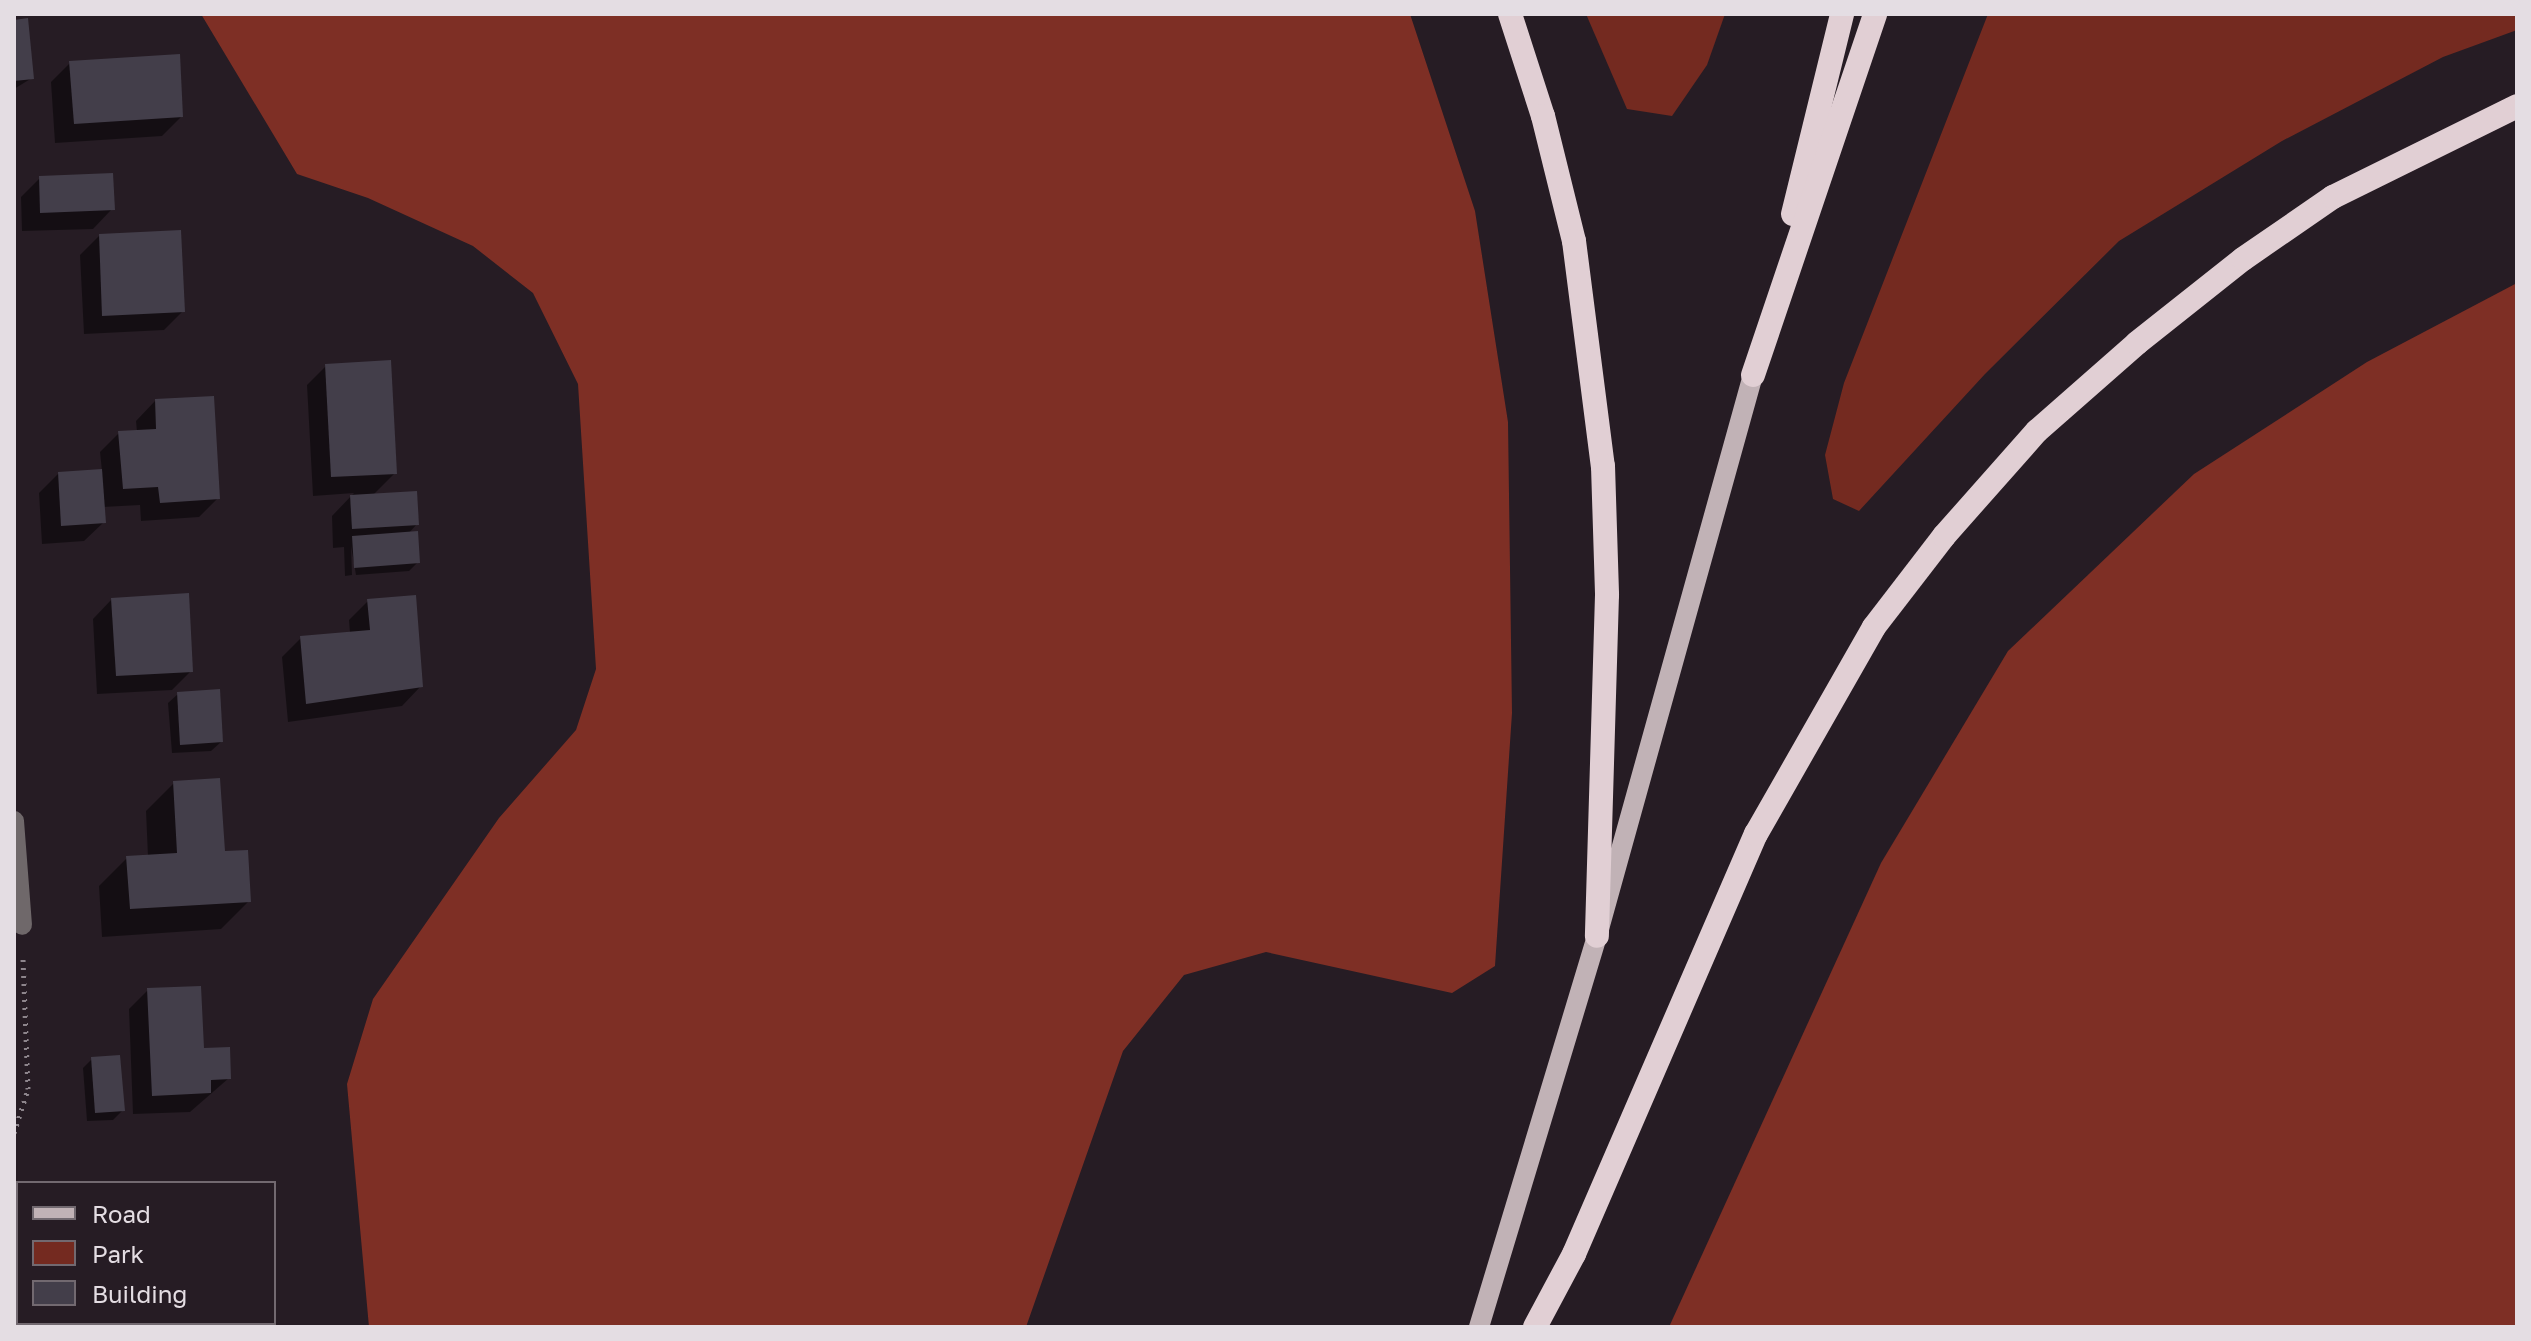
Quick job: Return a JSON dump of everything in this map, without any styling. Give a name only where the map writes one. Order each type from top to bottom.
[{"type":"highway","points":[[1510,14],[1543,116],[1574,241],[1602,452],[1607,595],[1597,936]]},
{"type":"highway","points":[[1753,375],[1842,14]]},
{"type":"highway","points":[[1753,375],[1875,14]]},
{"type":"highway","points":[[1535,1327],[1574,1254],[1756,834],[1874,627],[1944,536],[2037,431],[2137,343],[2243,259],[2333,197],[2517,106]]},
{"type":"main road","points":[[1479,1327],[1597,936],[1753,375]]},
{"type":"street","points":[[14,821],[22,925]]},
{"type":"path","points":[[14,1133],[28,1089],[22,925]]},
{"type":"green space","points":[[1586,14],[1725,14],[1707,65],[1672,116],[1627,109]]},
{"type":"green space","points":[[1988,14],[2517,14],[2517,30],[2443,57],[2282,141],[2119,241],[1985,374],[1859,511],[1833,499],[1825,455],[1844,383]]},
{"type":"shaded area","points":[[201,14],[1410,14],[1475,211],[1508,422],[1512,713],[1495,966],[1452,993],[1266,952],[1184,975],[1123,1051],[1026,1327],[369,1327],[347,1084],[373,999],[499,818],[576,730],[596,669],[578,384],[533,293],[473,246],[368,198],[297,174]]},
{"type":"shaded area","points":[[2517,283],[2517,1327],[1669,1327],[1881,863],[2008,651],[2194,474],[2367,362]]},
{"type":"building","points":[[28,18],[34,79],[14,81],[14,20]]},
{"type":"building","points":[[180,54],[183,117],[74,124],[69,61]]},
{"type":"building","points":[[113,173],[115,210],[40,213],[39,176]]},
{"type":"building","points":[[181,230],[185,312],[102,316],[99,234]]},
{"type":"building","points":[[391,360],[397,474],[331,477],[325,364]]},
{"type":"building","points":[[214,396],[220,499],[160,503],[158,487],[123,489],[118,431],[156,429],[155,399]]},
{"type":"building","points":[[102,469],[106,523],[61,526],[58,472]]},
{"type":"building","points":[[417,491],[419,525],[352,529],[350,495]]},
{"type":"building","points":[[418,531],[420,563],[354,568],[352,536]]},
{"type":"building","points":[[189,593],[193,672],[116,676],[111,598]]},
{"type":"building","points":[[416,595],[423,687],[306,704],[300,636],[370,630],[367,599]]},
{"type":"building","points":[[220,689],[223,742],[180,745],[177,692]]},
{"type":"building","points":[[220,778],[225,851],[248,850],[251,902],[130,909],[126,856],[177,853],[173,781]]},
{"type":"building","points":[[201,986],[204,1048],[230,1047],[231,1079],[211,1080],[211,1093],[152,1096],[147,988]]},
{"type":"building","points":[[120,1055],[125,1111],[95,1113],[91,1057]]},
{"type":"building","points":[[16,1300],[16,1325],[83,1327],[14,1327]]}]
